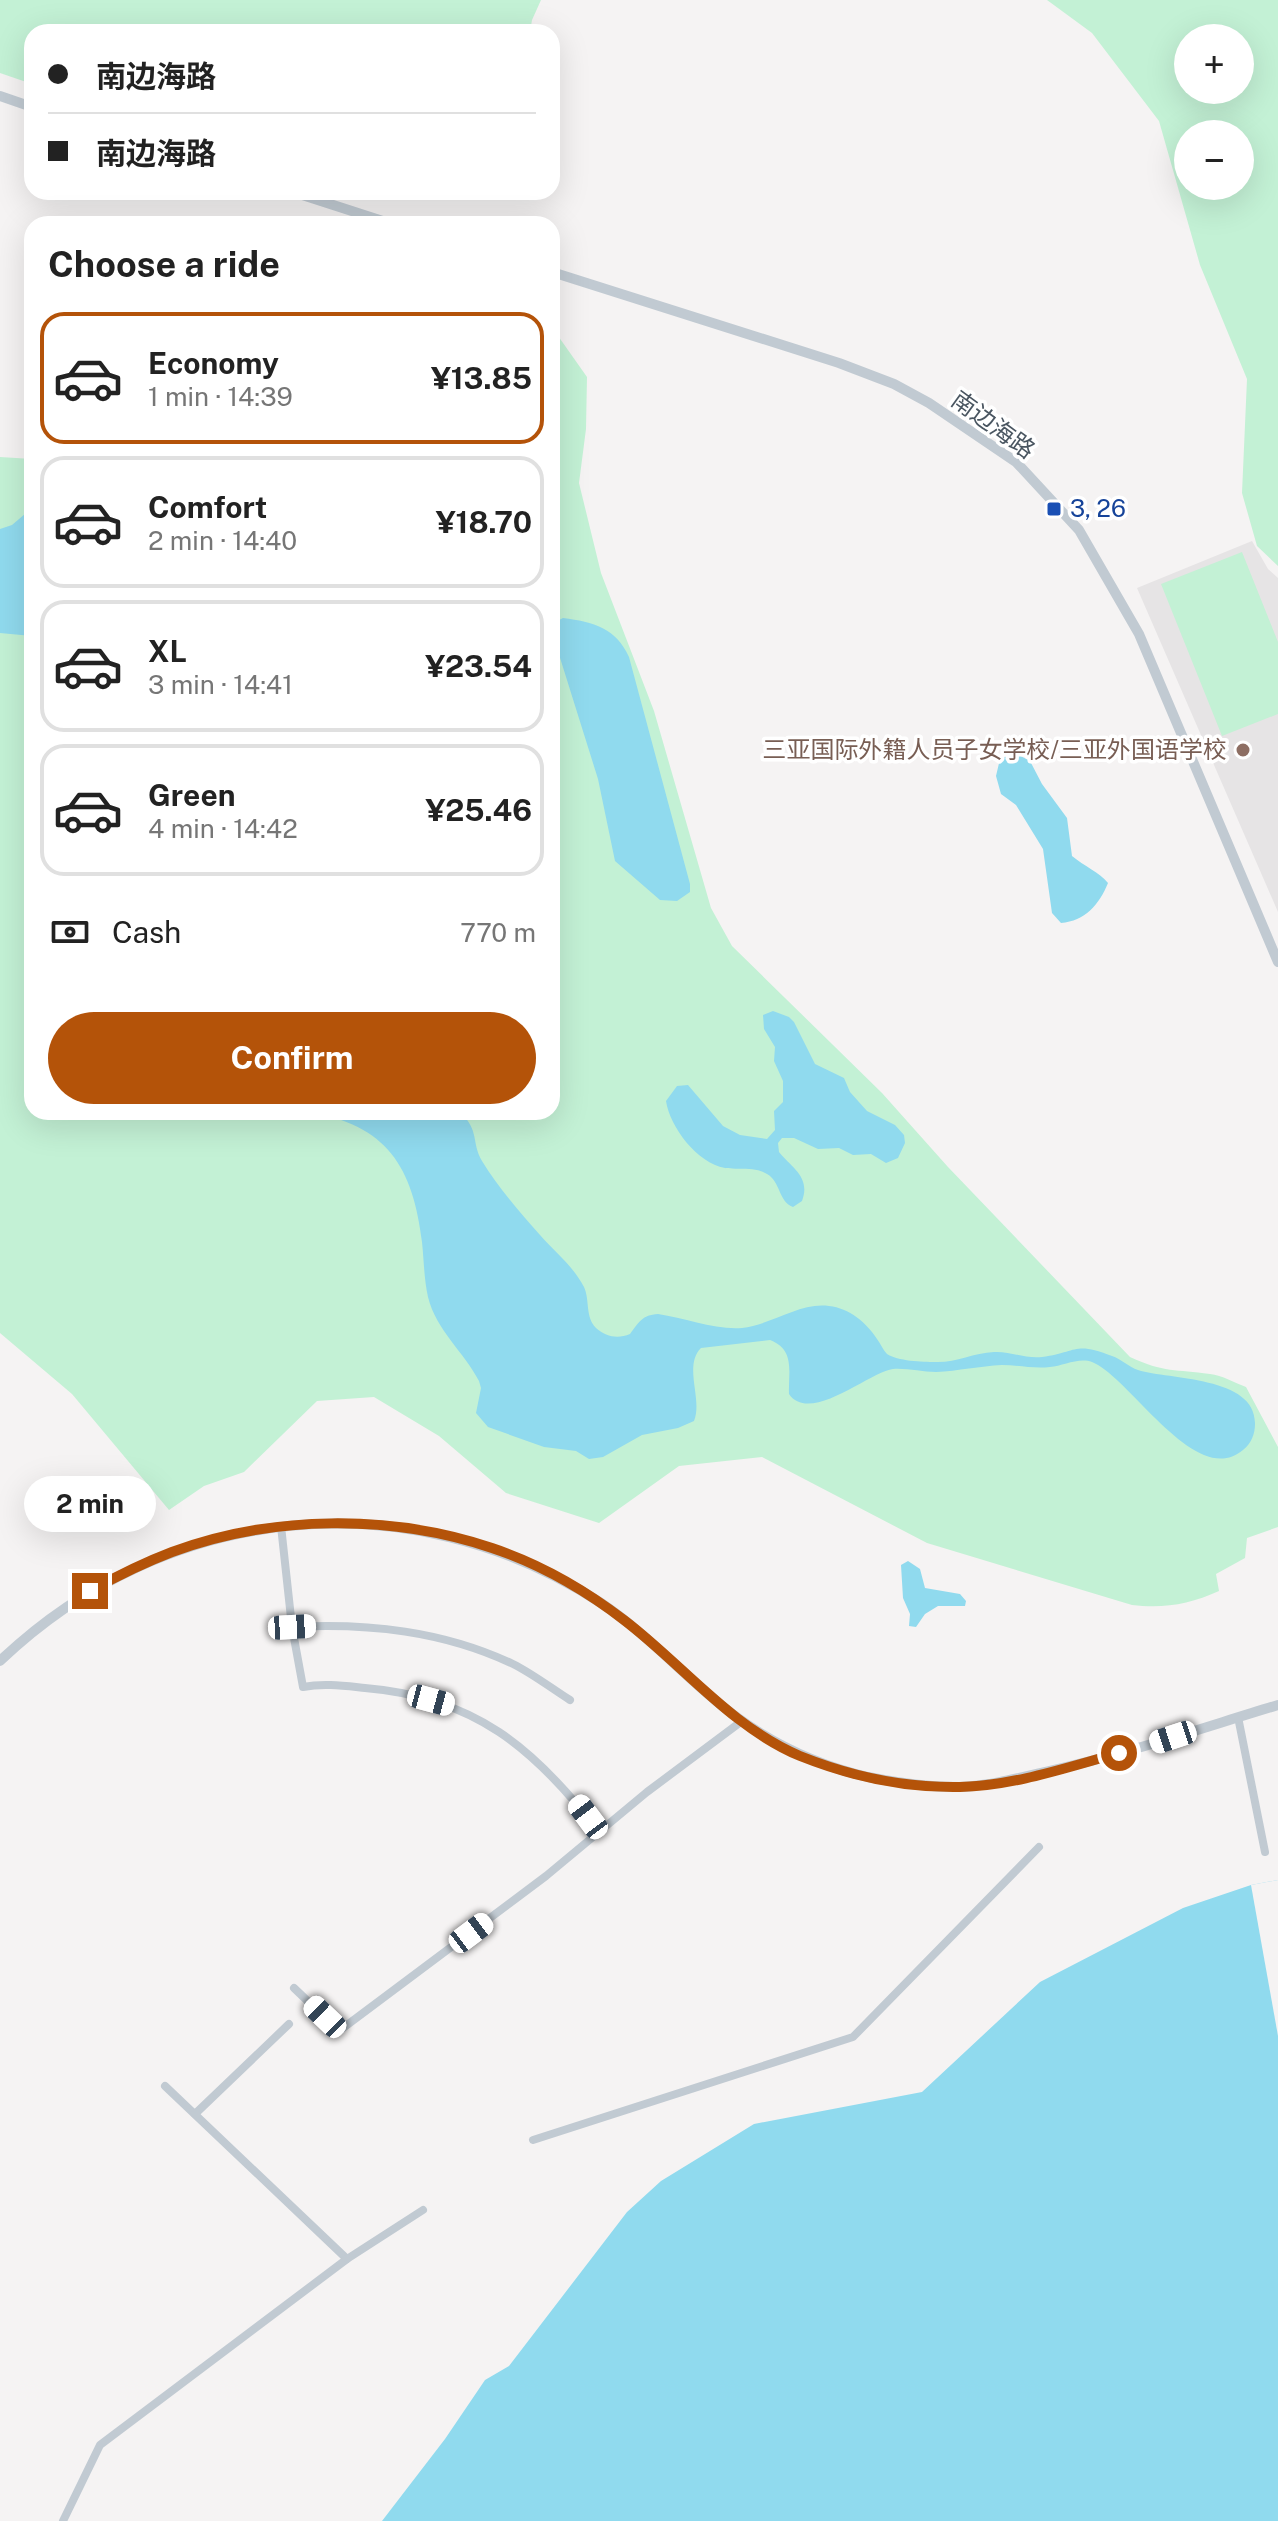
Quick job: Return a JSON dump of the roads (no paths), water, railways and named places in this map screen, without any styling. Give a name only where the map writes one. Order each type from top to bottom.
[{"type":"street","points":[[0,96],[24,104]]},
{"type":"street","points":[[318,200],[367,216]]},
{"type":"street","name":"南边海路","points":[[560,275],[839,363],[894,384],[929,403],[1016,462],[1079,530],[1139,634],[1278,962]]},
{"type":"street","points":[[0,1661],[51,1616],[136,1566],[175,1551],[234,1535],[281,1526],[343,1524],[387,1526],[492,1548],[548,1571],[603,1604],[644,1636],[710,1697],[757,1733],[800,1756],[866,1776],[913,1785],[961,1787],[996,1783],[1064,1768],[1278,1705]]},
{"type":"street","points":[[281,1526],[292,1627],[303,1687],[326,1685],[389,1690],[447,1704],[476,1717],[516,1743],[542,1765],[599,1832]]},
{"type":"street","points":[[292,1627],[355,1626],[429,1634],[515,1665],[570,1700]]},
{"type":"street","points":[[1238,1717],[1265,1852]]},
{"type":"street","points":[[294,1988],[339,2031],[546,1876],[742,1721]]},
{"type":"street","points":[[533,2140],[853,2037],[1039,1847]]},
{"type":"street","points":[[195,2114],[289,2024]]},
{"type":"street","points":[[165,2086],[347,2259]]},
{"type":"street","points":[[63,2521],[100,2445],[347,2259],[423,2210]]},
{"type":"water","points":[[24,515],[24,635],[0,633],[0,529],[12,525]]},
{"type":"water","points":[[560,620],[603,628],[618,639],[629,657],[690,884],[690,892],[677,901],[660,900],[615,861],[598,779],[560,658]]},
{"type":"water","points":[[1015,753],[1030,761],[1042,784],[1067,818],[1072,856],[1108,883],[1096,905],[1070,922],[1061,923],[1052,913],[1043,849],[1016,805],[1001,794],[996,776],[1000,759]]},
{"type":"water","points":[[773,1011],[794,1022],[815,1064],[844,1078],[850,1092],[867,1111],[895,1125],[904,1135],[905,1143],[898,1158],[886,1163],[871,1154],[853,1155],[839,1148],[818,1149],[794,1138],[782,1138],[778,1143],[779,1152],[799,1174],[804,1185],[802,1201],[793,1207],[767,1174],[715,1165],[695,1151],[673,1122],[666,1101],[677,1086],[688,1085],[723,1126],[740,1135],[767,1139],[775,1130],[774,1111],[783,1102],[783,1081],[774,1061],[775,1047],[764,1029],[763,1015]]},
{"type":"water","points":[[341,1120],[467,1120],[488,1171],[525,1218],[575,1272],[586,1292],[593,1324],[608,1335],[630,1334],[641,1320],[658,1314],[721,1327],[742,1328],[807,1307],[829,1306],[857,1317],[887,1354],[903,1360],[942,1362],[994,1352],[1042,1357],[1083,1348],[1112,1356],[1138,1370],[1227,1388],[1252,1408],[1255,1424],[1253,1435],[1243,1450],[1225,1458],[1205,1455],[1164,1427],[1108,1372],[1087,1361],[1044,1367],[1002,1365],[936,1372],[893,1369],[825,1400],[799,1402],[789,1394],[787,1356],[778,1344],[770,1340],[701,1348],[696,1355],[693,1373],[694,1421],[678,1428],[642,1435],[603,1457],[589,1459],[576,1451],[544,1447],[488,1427],[476,1413],[481,1388],[479,1381],[432,1309],[412,1192],[391,1154],[377,1139]]},
{"type":"water","points":[[908,1561],[920,1569],[925,1588],[960,1594],[966,1601],[965,1606],[938,1606],[925,1614],[916,1627],[909,1626],[910,1614],[903,1598],[901,1565]]},
{"type":"water","points":[[1278,1880],[1278,2521],[382,2521],[445,2439],[485,2380],[509,2366],[627,2212],[661,2181],[754,2124],[922,2092],[1040,1982],[1183,1908],[1251,1885]]},
{"type":"place","name":"3, 26","points":[[1054,509]]},
{"type":"place","name":"三亚国际外籍人员子女学校/三亚外国语学校","points":[[1243,750]]}]
